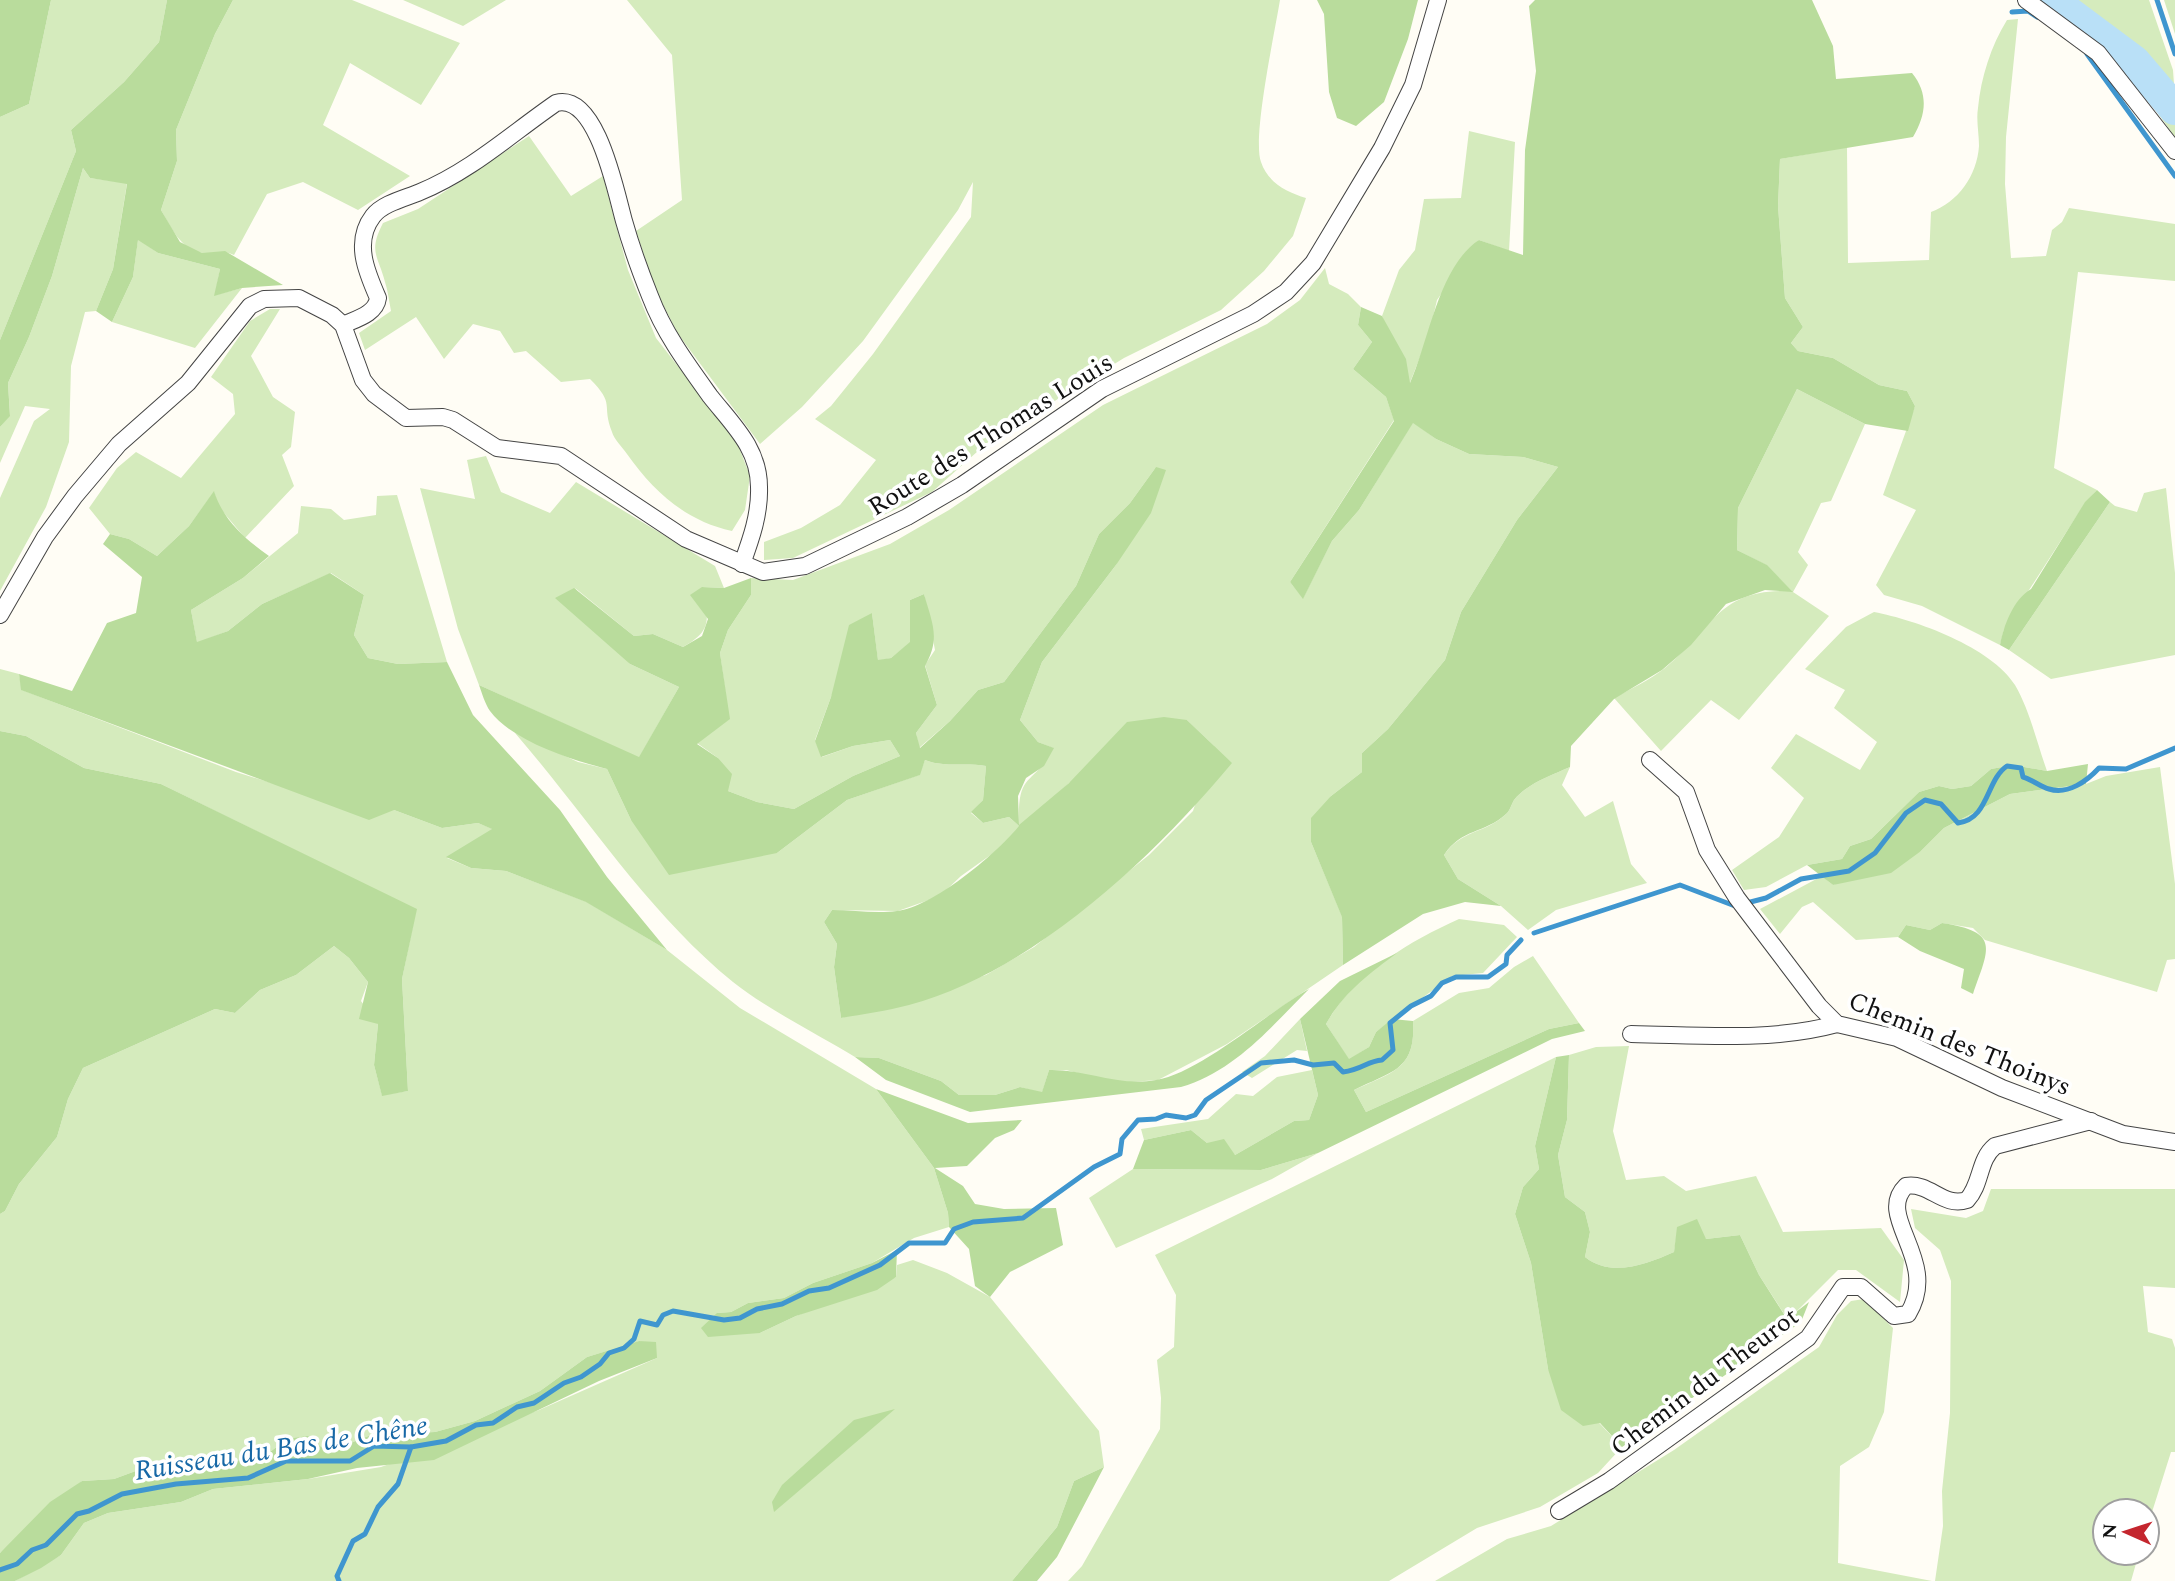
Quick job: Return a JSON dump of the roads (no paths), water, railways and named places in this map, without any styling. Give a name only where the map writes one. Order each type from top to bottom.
[{"type":"street","name":"Route des Thomas Louis","points":[[343,325],[363,380],[374,394],[406,418],[443,417],[497,448],[561,456],[686,539],[763,572],[782,571],[814,562],[874,536],[962,485],[1102,389],[1253,314],[1286,292],[1313,262],[1382,148],[1413,85],[1438,0]]},
{"type":"street","points":[[2026,0],[2098,53],[2175,151]]},
{"type":"street","points":[[0,615],[46,537],[75,496],[119,444],[188,383],[250,306],[264,299],[299,298],[318,305],[343,325],[372,311],[378,298],[362,255],[373,216],[383,208],[426,190],[476,162],[556,103],[565,100],[575,104],[586,117],[610,165],[638,264],[667,332],[713,400],[744,437],[754,457],[760,484],[758,508],[742,564]]},
{"type":"street","name":"Chemin des Thoinys","points":[[1650,760],[1686,792],[1707,850],[1742,904],[1819,1006],[1838,1024],[1897,1038],[2002,1088],[2133,1136],[2175,1142]]},
{"type":"street","points":[[1631,1034],[1768,1035],[1798,1033],[1838,1024]]},
{"type":"street","name":"Chemin du Theurot","points":[[1559,1511],[1609,1481],[1808,1338],[1843,1287],[1851,1285],[1869,1292],[1894,1316],[1908,1314],[1919,1287],[1913,1251],[1897,1213],[1899,1193],[1906,1186],[1921,1186],[1948,1202],[1967,1200],[1975,1192],[1986,1153],[1995,1146],[2091,1121]]},
{"type":"waterway","points":[[2052,0],[2134,61],[2175,109]]},
{"type":"waterway","points":[[2157,0],[2175,54]]},
{"type":"waterway","points":[[2012,12],[2028,11],[2037,17]]},
{"type":"waterway","points":[[2087,54],[2175,176]]},
{"type":"waterway","name":"Ruisseau du Bas de Chêne","points":[[1534,933],[1680,885],[1735,906],[1766,898],[1801,879],[1849,871],[1875,853],[1906,813],[1925,800],[1941,804],[1958,823],[1968,820],[1982,807],[1995,780],[2007,766],[2021,768],[2023,777],[2046,788],[2063,790],[2083,782],[2099,768],[2126,769],[2175,748]]},
{"type":"waterway","name":"Ruisseau du Bas de Chêne","points":[[0,1570],[17,1564],[32,1550],[46,1545],[77,1514],[89,1511],[122,1494],[176,1484],[248,1478],[286,1461],[350,1461],[374,1446],[411,1447],[446,1441],[476,1425],[493,1423],[517,1407],[534,1403],[564,1383],[581,1377],[600,1364],[609,1353],[624,1348],[634,1339],[640,1321],[657,1325],[663,1315],[673,1311],[724,1320],[740,1318],[757,1309],[782,1304],[809,1291],[829,1288],[880,1265],[909,1243],[945,1243],[954,1229],[973,1222],[1023,1218],[1094,1167],[1120,1154],[1122,1139],[1138,1120],[1156,1119],[1166,1115],[1186,1118],[1195,1115],[1206,1100],[1261,1063],[1294,1060],[1313,1065],[1334,1063],[1343,1072],[1382,1060],[1393,1050],[1390,1023],[1411,1006],[1431,996],[1442,983],[1456,977],[1488,977],[1506,964],[1507,955],[1521,940]]},
{"type":"waterway","points":[[339,1581],[337,1576],[353,1541],[365,1534],[378,1507],[398,1484],[411,1447]]}]
